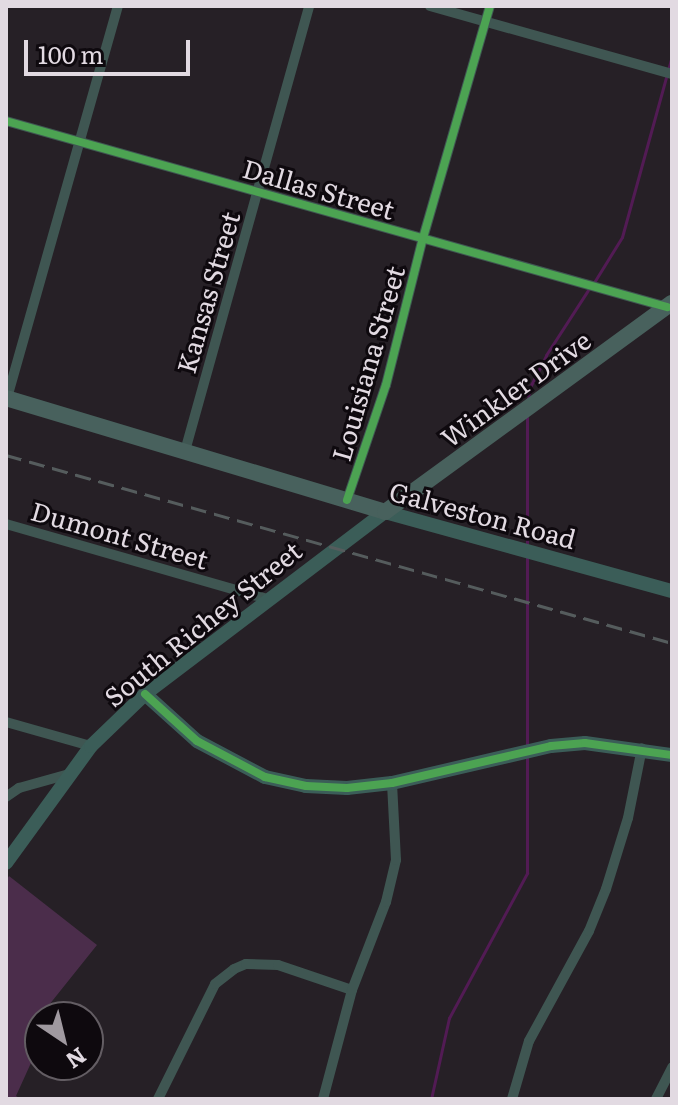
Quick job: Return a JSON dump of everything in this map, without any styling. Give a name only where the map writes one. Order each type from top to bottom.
[{"type":"main road","name":"Winkler Drive","points":[[385,512],[669,305]]},
{"type":"main road","name":"Galveston Road","points":[[7,398],[385,512],[672,591]]},
{"type":"main road","name":"South Richey Street","points":[[6,863],[91,746],[145,694],[385,512]]},
{"type":"main road","points":[[145,694],[197,741],[265,777],[306,786],[347,788],[392,783],[551,746],[585,743],[642,748],[672,755]]},
{"type":"street","points":[[7,398],[118,6]]},
{"type":"street","name":"Kansas Street","points":[[185,451],[309,6]]},
{"type":"street","points":[[430,6],[672,74]]},
{"type":"street","name":"Louisiana Street","points":[[347,500],[393,360],[423,238],[490,6]]},
{"type":"street","name":"Dallas Street","points":[[6,121],[669,305]]},
{"type":"street","name":"Dumont Street","points":[[6,524],[268,599]]},
{"type":"street","points":[[6,722],[91,746]]},
{"type":"street","points":[[512,1099],[529,1041],[589,931],[606,889],[628,818],[642,748]]},
{"type":"street","points":[[6,797],[19,788],[69,774]]},
{"type":"street","points":[[323,1099],[352,990],[386,902],[396,860],[392,783]]},
{"type":"street","points":[[158,1099],[215,984],[234,969],[255,963],[278,965],[352,990]]},
{"type":"street","points":[[656,1099],[672,1067]]},
{"type":"shaded area","points":[[9,876],[97,945],[52,1001],[24,1001],[24,1078],[16,1096],[21,1099],[6,1099],[6,881]]},
{"type":"waterway","points":[[593,284],[622,237],[672,55]]},
{"type":"waterway","points":[[528,401],[529,389],[546,355],[588,290]]},
{"type":"waterway","points":[[527,417],[527,545]]},
{"type":"waterway","points":[[527,557],[527,745]]},
{"type":"waterway","points":[[431,1099],[449,1018],[527,873],[527,757]]},
{"type":"railway","points":[[6,455],[672,643]]},
{"type":"cycle path","points":[[347,500],[386,385],[423,238],[490,6]]},
{"type":"cycle path","points":[[6,121],[667,307]]},
{"type":"cycle path","points":[[145,694],[197,741],[265,777],[306,786],[347,788],[392,783],[551,746],[585,743],[672,755]]}]
